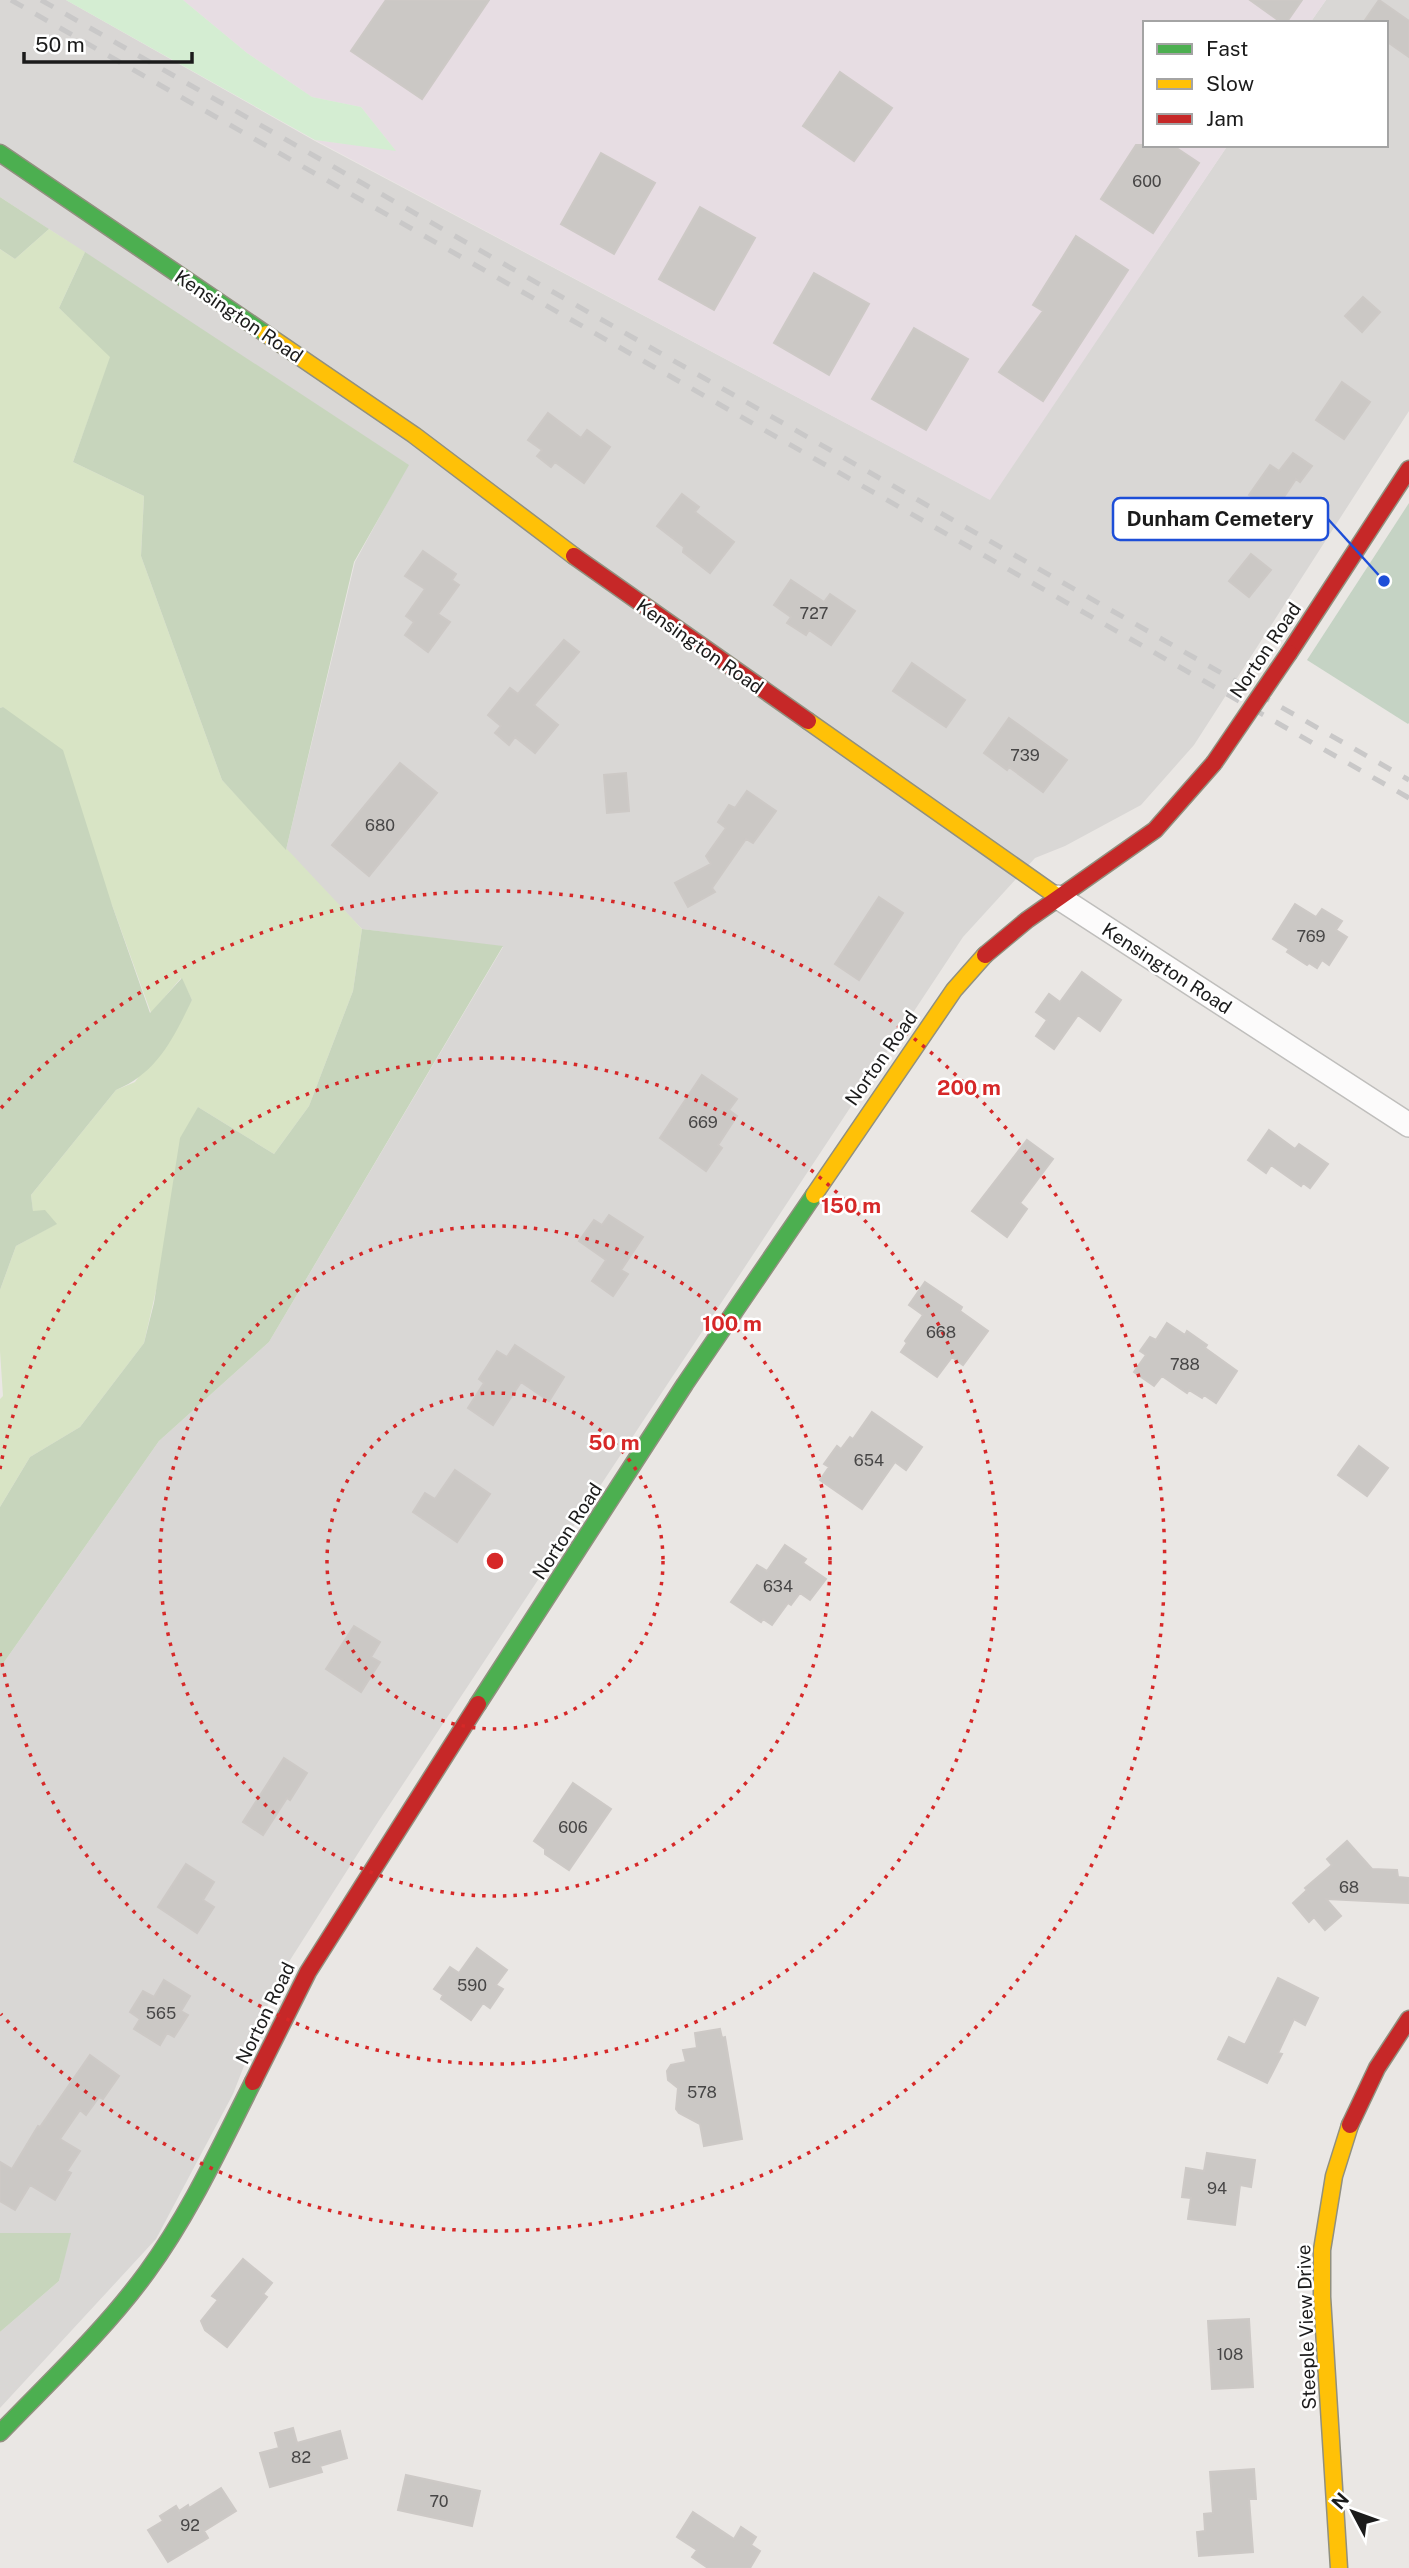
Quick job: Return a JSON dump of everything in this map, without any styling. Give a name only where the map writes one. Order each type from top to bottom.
[{"type":"main road","name":"Kensington Road","points":[[0,153],[414,435],[606,579],[1058,897]]},
{"type":"main road","name":"Norton Road","points":[[0,2433],[99,2331],[147,2272],[192,2204],[307,1972],[346,1909],[685,1384],[954,990],[986,954],[1058,897],[1132,848],[1175,810],[1214,764],[1409,469]]},
{"type":"main road","name":"Steeple View Drive","points":[[1339,2568],[1322,2290],[1323,2235],[1331,2186],[1348,2133],[1367,2086],[1390,2044],[1409,2019]]},
{"type":"street","name":"Kensington Road","points":[[1058,897],[1409,1125]]},
{"type":"shaded area","points":[[0,0],[66,0],[315,141],[989,499],[1227,147],[1388,147],[1388,21],[1311,21],[1326,0],[1409,0],[1409,411],[1194,745],[1141,805],[1065,846],[1035,858],[963,937],[378,1822],[278,1979],[233,2094],[156,2239],[0,2408],[0,2332],[59,2281],[70,2233],[0,2233],[0,1668],[159,1441],[269,1342],[503,947],[362,929],[286,850],[355,562],[408,465],[0,197]]},
{"type":"shaded area","points":[[183,0],[1326,0],[1311,21],[1143,21],[1143,147],[1227,147],[990,500],[315,140],[395,150],[361,107],[312,97],[247,53]]},
{"type":"green space","points":[[66,0],[183,0],[247,53],[312,97],[361,107],[396,151],[315,140]]},
{"type":"green space","points":[[0,197],[49,229],[15,259],[0,249]]},
{"type":"green space","points":[[49,229],[85,252],[59,308],[111,356],[73,462],[144,496],[141,556],[222,780],[362,929],[353,991],[309,1106],[274,1154],[198,1107],[144,1343],[80,1427],[30,1457],[0,1507],[0,1399],[3,1396],[0,1290],[16,1246],[56,1224],[33,1212],[31,1195],[116,1090],[135,1082],[192,1000],[181,978],[151,1013],[112,905],[3,707],[0,708],[0,249],[15,259]]},
{"type":"green space","points":[[85,252],[409,465],[354,562],[286,850],[222,780],[141,556],[144,496],[73,462],[110,357],[59,308]]},
{"type":"green space","points":[[1409,503],[1409,723],[1408,724],[1307,660]]},
{"type":"green space","points":[[3,707],[63,750],[112,905],[150,1013],[182,978],[192,1000],[178,1028],[153,1064],[130,1083],[116,1090],[31,1195],[33,1211],[45,1210],[57,1224],[16,1246],[0,1290],[0,708]]},
{"type":"green space","points":[[362,929],[503,946],[269,1342],[159,1441],[0,1668],[0,1507],[30,1457],[80,1427],[144,1343],[154,1303],[180,1138],[198,1107],[274,1154],[309,1106],[353,991]]},
{"type":"green space","points":[[0,2233],[71,2233],[59,2281],[0,2332]]},
{"type":"building","points":[[386,0],[489,0],[422,99],[351,51]]},
{"type":"building","points":[[1250,0],[1302,0],[1287,21],[1279,21]]},
{"type":"building","points":[[1379,0],[1409,21],[1409,57],[1388,42],[1388,21],[1364,21]]},
{"type":"building","points":[[840,72],[892,108],[854,161],[803,126]]},
{"type":"building","points":[[1136,145],[1175,147],[1199,163],[1153,233],[1101,199]]},
{"type":"building","points":[[601,153],[655,183],[614,254],[561,224]]},
{"type":"building","points":[[700,207],[755,238],[714,310],[659,279]]},
{"type":"building","points":[[1076,236],[1128,270],[1043,401],[999,372],[1043,311],[1033,305]]},
{"type":"building","points":[[814,273],[869,304],[829,375],[774,343]]},
{"type":"building","points":[[1363,297],[1380,312],[1362,332],[1345,316]]},
{"type":"building","points":[[914,328],[968,359],[926,430],[872,399]]},
{"type":"building","points":[[1342,382],[1370,402],[1344,439],[1316,420]]},
{"type":"building","points":[[548,413],[581,438],[587,430],[610,447],[584,483],[555,462],[551,467],[537,456],[542,450],[528,440]]},
{"type":"building","points":[[1293,453],[1312,466],[1300,482],[1296,479],[1274,512],[1249,495],[1270,465],[1279,471]]},
{"type":"building","points":[[682,494],[699,507],[695,512],[734,542],[710,573],[683,552],[684,547],[657,526]]},
{"type":"building","points":[[423,551],[456,574],[452,580],[459,585],[438,614],[450,622],[428,652],[405,635],[414,622],[406,616],[425,589],[405,576]]},
{"type":"building","points":[[1251,554],[1271,570],[1249,597],[1229,581]]},
{"type":"building","points":[[791,580],[824,602],[830,594],[855,611],[831,645],[809,630],[806,635],[787,623],[791,617],[774,605]]},
{"type":"building","points":[[564,640],[579,652],[534,705],[558,725],[535,753],[515,737],[509,745],[495,733],[501,726],[488,715],[510,688],[518,694]]},
{"type":"building","points":[[912,663],[965,700],[946,727],[893,691]]},
{"type":"building","points":[[1009,718],[1067,760],[1043,792],[1009,767],[1007,770],[984,753]]},
{"type":"building","points":[[400,763],[437,793],[369,876],[332,845]]},
{"type":"building","points":[[626,773],[629,811],[607,813],[604,775]]},
{"type":"building","points":[[747,791],[776,811],[753,843],[746,839],[712,888],[715,892],[688,907],[675,883],[711,864],[706,856],[726,828],[718,822],[729,805],[735,808]]},
{"type":"building","points":[[879,897],[903,913],[859,980],[835,964]]},
{"type":"building","points":[[1295,904],[1316,917],[1322,909],[1342,921],[1336,930],[1347,937],[1329,965],[1322,960],[1317,968],[1309,963],[1307,965],[1273,939]]},
{"type":"building","points":[[1082,972],[1121,1000],[1100,1031],[1078,1015],[1054,1049],[1036,1036],[1047,1020],[1036,1012],[1049,994],[1060,1002]]},
{"type":"building","points":[[702,1075],[737,1099],[729,1110],[737,1116],[718,1145],[722,1148],[706,1171],[660,1138]]},
{"type":"building","points":[[1269,1130],[1295,1149],[1299,1144],[1328,1164],[1310,1188],[1303,1183],[1301,1186],[1271,1165],[1266,1173],[1248,1160]]},
{"type":"building","points":[[1027,1140],[1053,1159],[1020,1203],[1027,1209],[1007,1237],[972,1211]]},
{"type":"building","points":[[609,1215],[643,1237],[621,1270],[628,1274],[613,1296],[592,1281],[606,1260],[579,1241],[594,1220],[602,1225]]},
{"type":"building","points":[[925,1282],[962,1307],[960,1311],[988,1331],[963,1365],[952,1357],[937,1377],[901,1352],[907,1343],[905,1341],[923,1315],[909,1305]]},
{"type":"building","points":[[1167,1323],[1185,1335],[1187,1331],[1237,1371],[1216,1403],[1204,1395],[1202,1398],[1189,1390],[1187,1393],[1162,1376],[1154,1386],[1134,1372],[1146,1355],[1140,1351],[1150,1337],[1156,1340]]},
{"type":"building","points":[[515,1345],[564,1377],[549,1401],[521,1382],[493,1425],[468,1408],[484,1383],[479,1379],[497,1351],[507,1357]]},
{"type":"building","points":[[872,1412],[922,1447],[906,1470],[895,1462],[862,1509],[820,1480],[829,1467],[824,1464],[837,1446],[841,1449],[850,1437],[853,1439]]},
{"type":"building","points":[[1359,1446],[1388,1468],[1367,1496],[1338,1475]]},
{"type":"building","points":[[455,1470],[490,1494],[457,1542],[413,1512],[425,1493],[435,1499]]},
{"type":"building","points":[[785,1545],[806,1559],[803,1563],[826,1579],[810,1600],[800,1593],[791,1605],[788,1603],[772,1625],[763,1619],[761,1622],[731,1602],[757,1565],[767,1571]]},
{"type":"building","points":[[354,1626],[380,1642],[371,1657],[380,1662],[361,1692],[326,1669]]},
{"type":"building","points":[[284,1758],[307,1773],[263,1835],[243,1822]]},
{"type":"building","points":[[573,1783],[611,1809],[569,1870],[545,1854],[545,1849],[534,1841]]},
{"type":"building","points":[[1347,1841],[1372,1869],[1397,1870],[1398,1877],[1409,1878],[1409,1903],[1326,1899],[1341,1916],[1325,1930],[1314,1917],[1309,1922],[1293,1903],[1307,1890],[1305,1888],[1332,1865],[1327,1859]]},
{"type":"building","points":[[186,1864],[214,1882],[203,1900],[214,1907],[197,1933],[158,1907]]},
{"type":"building","points":[[477,1948],[507,1970],[496,1985],[503,1989],[490,2008],[483,2003],[471,2020],[441,1999],[443,1995],[434,1989],[450,1967],[459,1973]]},
{"type":"building","points":[[1278,1978],[1318,1998],[1305,2025],[1294,2019],[1278,2053],[1282,2054],[1267,2083],[1218,2059],[1229,2037],[1245,2045]]},
{"type":"building","points":[[164,1980],[190,1996],[181,2011],[188,2015],[174,2037],[167,2033],[160,2045],[134,2029],[140,2019],[130,2012],[143,1991],[154,1997]]},
{"type":"building","points":[[720,2029],[722,2038],[725,2037],[742,2139],[704,2146],[700,2124],[676,2109],[678,2088],[668,2080],[667,2071],[671,2065],[686,2062],[683,2050],[697,2048],[695,2033]]},
{"type":"building","points":[[90,2055],[119,2076],[103,2099],[99,2097],[86,2115],[80,2110],[60,2139],[80,2151],[67,2171],[71,2173],[55,2200],[30,2185],[15,2210],[0,2201],[0,2162],[12,2169],[38,2126],[40,2127]]},
{"type":"building","points":[[1207,2153],[1255,2160],[1251,2187],[1240,2185],[1235,2225],[1188,2219],[1191,2198],[1182,2197],[1186,2168],[1204,2171]]},
{"type":"building","points":[[243,2259],[272,2283],[263,2294],[267,2297],[227,2347],[205,2330],[201,2321],[218,2300],[212,2296]]},
{"type":"building","points":[[1249,2319],[1253,2387],[1212,2389],[1208,2321]]},
{"type":"building","points":[[293,2428],[297,2443],[340,2431],[347,2458],[320,2466],[322,2472],[270,2487],[260,2453],[279,2448],[275,2433]]},
{"type":"building","points":[[1254,2469],[1256,2499],[1249,2499],[1253,2552],[1199,2556],[1197,2532],[1205,2531],[1204,2514],[1213,2513],[1210,2472]]},
{"type":"building","points":[[406,2475],[480,2491],[472,2526],[398,2510]]},
{"type":"building","points":[[221,2488],[236,2511],[204,2531],[208,2538],[168,2562],[148,2530],[163,2521],[160,2516],[176,2506],[179,2511],[188,2505],[189,2508]]},
{"type":"building","points":[[693,2512],[734,2539],[741,2527],[756,2537],[751,2545],[760,2551],[750,2568],[708,2568],[692,2557],[697,2550],[677,2537]]},
{"type":"railway","points":[[11,0],[1409,798]]},
{"type":"railway","points":[[41,0],[1409,780]]},
{"type":"traffic: fast","points":[[0,153],[266,334]]},
{"type":"traffic: fast","points":[[478,1704],[685,1384],[814,1195]]},
{"type":"traffic: fast","points":[[0,2433],[95,2335],[163,2250],[191,2203],[253,2082]]},
{"type":"traffic: slow","points":[[266,334],[414,435],[574,556]]},
{"type":"traffic: slow","points":[[808,721],[1058,897]]},
{"type":"traffic: slow","points":[[814,1195],[954,990],[985,955]]},
{"type":"traffic: slow","points":[[1339,2568],[1322,2297],[1322,2250],[1334,2176],[1350,2125]]},
{"type":"traffic: jam","points":[[1289,653],[1409,469]]},
{"type":"traffic: jam","points":[[574,556],[808,721]]},
{"type":"traffic: jam","points":[[1214,763],[1289,653]]},
{"type":"traffic: jam","points":[[985,955],[1027,920],[1155,830],[1214,763]]},
{"type":"traffic: jam","points":[[253,2082],[308,1972],[478,1704]]},
{"type":"traffic: jam","points":[[1350,2125],[1377,2068],[1409,2019]]},
{"type":"place","name":"Dunham Cemetery","points":[[1384,581]]}]
